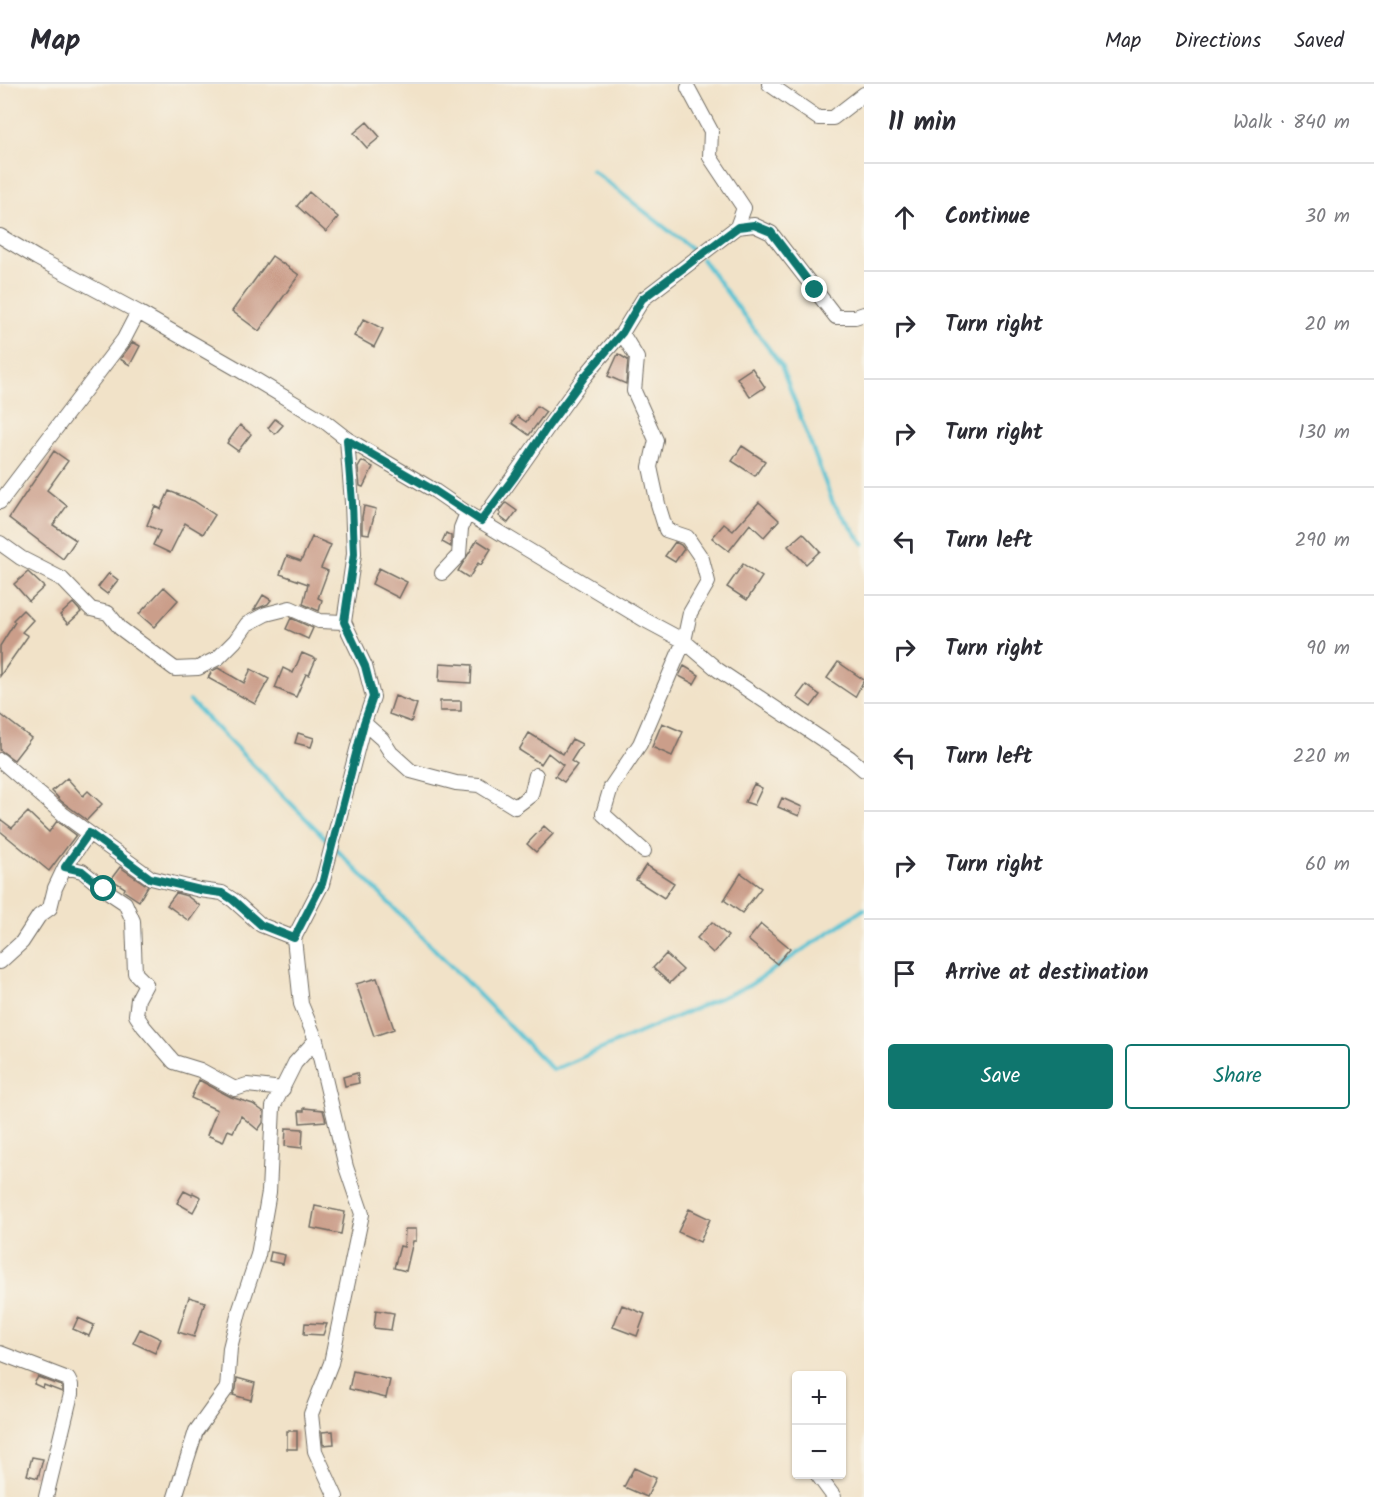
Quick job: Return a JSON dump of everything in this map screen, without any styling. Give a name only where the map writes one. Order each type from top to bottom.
[{"type":"street","points":[[770,84],[818,118],[833,118],[864,94]]},
{"type":"street","points":[[687,85],[711,131],[710,157],[744,208],[738,227]]},
{"type":"street","points":[[481,521],[585,376],[622,333],[642,299],[738,227],[754,225],[771,232],[836,317],[855,317],[864,314]]},
{"type":"street","points":[[0,237],[138,312],[324,421],[347,440],[435,491],[467,513],[643,619],[684,641],[718,670],[850,758],[864,770]]},
{"type":"street","points":[[0,502],[124,339],[138,312]]},
{"type":"street","points":[[622,333],[637,358],[634,391],[656,440],[650,467],[666,530],[687,537],[702,559],[708,582],[690,613],[684,641],[640,744],[611,788],[603,814],[645,851]]},
{"type":"street","points":[[336,1497],[315,1451],[311,1414],[330,1363],[362,1214],[346,1167],[316,1041],[301,1004],[294,938],[322,884],[364,723],[373,697],[365,666],[344,622],[354,554],[347,440]]},
{"type":"street","points":[[442,573],[459,555],[461,528],[467,513]]},
{"type":"street","points":[[0,543],[21,558],[62,579],[91,609],[108,613],[120,628],[175,669],[198,668],[218,658],[235,642],[247,624],[266,614],[291,608],[319,621],[344,622]]},
{"type":"street","points":[[364,723],[411,771],[456,783],[479,785],[515,807],[531,795],[536,775]]},
{"type":"street","points":[[0,760],[64,815],[150,878],[222,893],[261,925],[294,938]]},
{"type":"street","points":[[0,962],[22,942],[39,916],[50,908],[55,888],[65,867],[89,833]]},
{"type":"street","points":[[65,867],[82,871],[125,903],[133,921],[135,974],[146,984],[138,999],[136,1015],[174,1062],[200,1070],[235,1089],[247,1085],[283,1089]]},
{"type":"street","points":[[175,1497],[196,1431],[227,1388],[230,1348],[258,1255],[269,1192],[273,1107],[295,1063],[316,1041]]},
{"type":"street","points":[[0,1353],[68,1380],[71,1385],[71,1394],[46,1497]]},
{"type":"street","points":[[821,1479],[834,1497]]},
{"type":"building","points":[[367,122],[380,137],[367,148],[354,133]]},
{"type":"building","points":[[309,192],[338,217],[326,232],[297,206]]},
{"type":"building","points":[[272,256],[299,275],[259,331],[232,311]]},
{"type":"building","points":[[364,319],[383,329],[374,347],[354,336]]},
{"type":"building","points":[[133,342],[140,346],[130,365],[120,359]]},
{"type":"building","points":[[618,354],[628,360],[626,384],[608,376]]},
{"type":"building","points":[[752,368],[765,387],[750,397],[737,378]]},
{"type":"building","points":[[537,406],[546,412],[529,435],[512,423],[517,416],[526,422]]},
{"type":"building","points":[[275,419],[283,425],[275,434],[268,428]]},
{"type":"building","points":[[240,425],[251,434],[238,451],[227,443]]},
{"type":"building","points":[[742,446],[765,461],[755,476],[732,461]]},
{"type":"building","points":[[54,451],[68,461],[47,490],[67,506],[53,525],[76,540],[63,559],[9,518]]},
{"type":"building","points":[[362,461],[373,467],[363,487],[360,486],[358,468]]},
{"type":"building","points":[[169,491],[194,501],[215,515],[203,534],[185,523],[170,553],[153,545],[160,531],[147,525],[155,506],[161,509]]},
{"type":"building","points":[[759,502],[779,520],[764,537],[750,524],[729,551],[712,538],[724,524],[733,531]]},
{"type":"building","points":[[506,503],[517,511],[508,523],[499,516],[501,514],[499,512]]},
{"type":"building","points":[[364,506],[376,509],[369,534],[362,533]]},
{"type":"building","points":[[446,533],[451,536],[451,547],[442,542]]},
{"type":"building","points":[[803,533],[820,551],[806,564],[788,546]]},
{"type":"building","points":[[312,537],[331,545],[321,568],[328,571],[318,598],[322,600],[319,611],[303,604],[308,584],[280,574],[287,556],[301,561]]},
{"type":"building","points":[[477,540],[491,549],[481,565],[478,563],[469,578],[458,571]]},
{"type":"building","points":[[675,542],[684,549],[675,562],[665,556]]},
{"type":"building","points":[[743,564],[762,577],[747,600],[727,587]]},
{"type":"building","points":[[379,568],[407,582],[399,598],[372,584]]},
{"type":"building","points":[[28,572],[44,587],[29,601],[14,584]]},
{"type":"building","points":[[109,573],[118,580],[107,594],[98,587]]},
{"type":"building","points":[[164,587],[178,600],[154,627],[139,614]]},
{"type":"building","points":[[263,595],[271,600],[268,604],[254,610]]},
{"type":"building","points":[[73,603],[81,612],[68,624],[60,615]]},
{"type":"building","points":[[23,610],[33,620],[22,632],[28,636],[0,676],[0,646],[15,622],[13,620]]},
{"type":"building","points":[[291,618],[313,628],[308,639],[286,629]]},
{"type":"building","points":[[302,653],[316,659],[309,675],[306,674],[296,697],[275,688],[283,668],[293,673]]},
{"type":"building","points":[[838,662],[864,680],[855,697],[827,678]]},
{"type":"building","points":[[440,663],[472,665],[471,683],[439,681]]},
{"type":"building","points":[[684,666],[699,675],[694,684],[679,676]]},
{"type":"building","points":[[218,668],[244,683],[251,669],[269,679],[255,704],[208,678],[212,671]]},
{"type":"building","points":[[806,685],[820,695],[811,707],[797,697]]},
{"type":"building","points":[[395,696],[417,704],[411,722],[389,714]]},
{"type":"building","points":[[440,701],[461,701],[461,711],[440,711]]},
{"type":"building","points":[[0,714],[31,738],[14,760],[0,750]]},
{"type":"building","points":[[662,723],[683,732],[672,756],[652,747]]},
{"type":"building","points":[[298,733],[314,738],[311,747],[295,743]]},
{"type":"building","points":[[529,733],[563,754],[572,739],[582,744],[571,761],[577,765],[564,782],[555,776],[563,765],[548,753],[541,764],[519,750]]},
{"type":"building","points":[[67,778],[83,796],[88,791],[102,804],[87,820],[61,801],[52,791]]},
{"type":"building","points":[[754,784],[762,788],[754,805],[745,802]]},
{"type":"building","points":[[782,798],[802,807],[799,816],[778,807]]},
{"type":"building","points":[[28,812],[49,832],[57,821],[76,835],[49,871],[0,831],[0,819],[12,828]]},
{"type":"building","points":[[544,826],[553,834],[536,852],[527,844]]},
{"type":"building","points":[[646,865],[674,883],[664,898],[636,880]]},
{"type":"building","points":[[120,867],[148,886],[139,901],[111,879]]},
{"type":"building","points":[[741,873],[761,888],[742,913],[724,900]]},
{"type":"building","points":[[176,893],[187,896],[200,906],[189,921],[167,905]]},
{"type":"building","points":[[712,922],[728,936],[713,953],[697,938]]},
{"type":"building","points":[[761,924],[790,948],[777,964],[748,940]]},
{"type":"building","points":[[666,954],[683,970],[670,983],[653,968]]},
{"type":"building","points":[[377,978],[394,1029],[374,1036],[356,984]]},
{"type":"building","points":[[357,1073],[359,1083],[345,1086],[343,1077]]},
{"type":"building","points":[[199,1080],[231,1097],[253,1104],[264,1112],[263,1123],[258,1130],[241,1116],[233,1132],[228,1130],[223,1142],[207,1135],[217,1110],[191,1098]]},
{"type":"building","points":[[304,1108],[323,1110],[326,1121],[300,1123],[299,1111],[304,1111]]},
{"type":"building","points":[[286,1128],[303,1129],[302,1148],[285,1146]]},
{"type":"building","points":[[184,1191],[201,1197],[193,1212],[177,1203]]},
{"type":"building","points":[[315,1206],[345,1212],[341,1234],[311,1228]]},
{"type":"building","points":[[689,1209],[710,1219],[700,1242],[678,1232]]},
{"type":"building","points":[[405,1229],[416,1229],[416,1241],[413,1241],[406,1271],[394,1268],[400,1246],[404,1247]]},
{"type":"building","points":[[271,1252],[285,1255],[283,1264],[269,1261]]},
{"type":"building","points":[[189,1297],[205,1302],[194,1337],[178,1332]]},
{"type":"building","points":[[622,1305],[645,1314],[637,1336],[613,1327]]},
{"type":"building","points":[[376,1310],[394,1313],[391,1330],[374,1328]]},
{"type":"building","points":[[78,1318],[94,1325],[89,1336],[73,1329]]},
{"type":"building","points":[[305,1323],[327,1324],[323,1335],[304,1334]]},
{"type":"building","points":[[140,1329],[161,1339],[155,1353],[133,1343]]},
{"type":"building","points":[[353,1371],[390,1380],[386,1398],[349,1389]]},
{"type":"building","points":[[38,1377],[62,1386],[62,1392],[34,1384]]},
{"type":"building","points":[[237,1378],[255,1383],[251,1400],[233,1395]]},
{"type":"building","points":[[287,1431],[297,1431],[297,1449],[287,1449]]},
{"type":"building","points":[[333,1431],[334,1444],[323,1445],[322,1432]]},
{"type":"building","points":[[32,1457],[43,1459],[38,1478],[27,1475]]},
{"type":"building","points":[[634,1468],[656,1478],[647,1497],[624,1487]]},
{"type":"waterway","points":[[592,170],[697,253]]},
{"type":"waterway","points":[[702,259],[781,365],[833,503],[864,544]]},
{"type":"waterway","points":[[190,701],[328,841]]},
{"type":"waterway","points":[[336,849],[553,1070],[750,985],[864,909]]},
{"type":"route","points":[[104,889],[82,871],[65,867],[89,833],[150,878],[222,893],[261,925],[294,938],[322,884],[364,723],[373,697],[365,666],[344,622],[354,554],[347,440],[435,491],[481,521],[585,376],[622,333],[642,299],[738,227],[754,225],[771,232],[815,290]]}]
